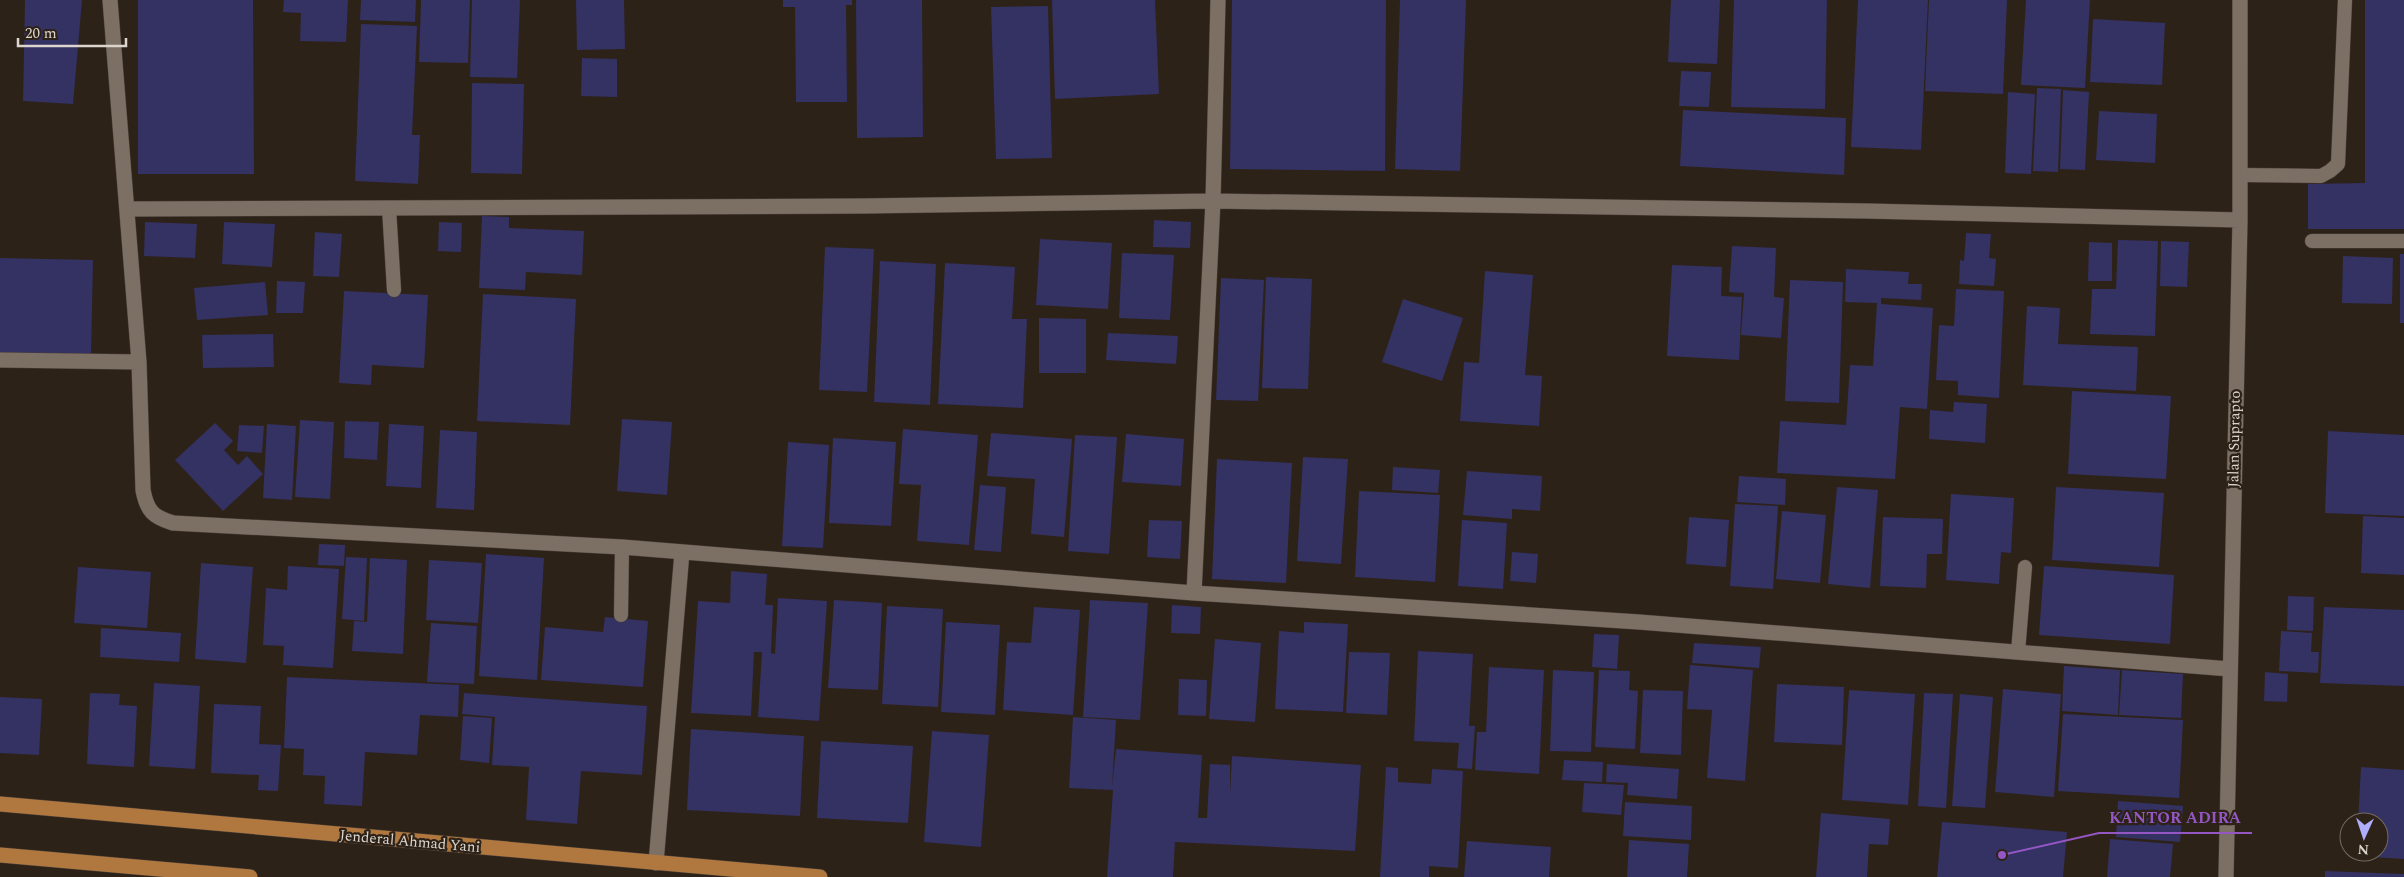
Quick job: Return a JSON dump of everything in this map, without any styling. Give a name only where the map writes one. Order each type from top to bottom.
[{"type":"highway","name":"Jenderal Ahmad Yani","points":[[0,804],[820,877]]},
{"type":"highway","points":[[0,855],[250,877]]},
{"type":"street","points":[[110,0],[139,362],[143,490],[146,504],[151,514],[158,519],[173,522],[622,547],[1194,593],[1639,622],[2230,669]]},
{"type":"street","points":[[1194,593],[1213,201],[1218,0]]},
{"type":"street","name":"Jalan Suprapto","points":[[2226,877],[2240,220],[2240,0]]},
{"type":"street","points":[[128,209],[864,206],[1213,201],[1847,211],[2240,220]]},
{"type":"street","points":[[0,360],[139,362]]},
{"type":"street","points":[[656,863],[682,552]]},
{"type":"lane","points":[[2240,175],[2321,176],[2338,164],[2345,0]]},
{"type":"lane","points":[[390,208],[394,290]]},
{"type":"lane","points":[[2312,242],[2404,241]]},
{"type":"lane","points":[[621,615],[622,547]]},
{"type":"lane","points":[[2018,652],[2025,567]]},
{"type":"building","points":[[25,0],[82,0],[73,104],[23,101]]},
{"type":"building","points":[[138,0],[253,0],[254,174],[138,174]]},
{"type":"building","points":[[284,0],[348,0],[346,42],[300,41],[301,13],[283,12]]},
{"type":"building","points":[[361,0],[416,0],[415,22],[360,20]]},
{"type":"building","points":[[421,0],[470,0],[468,63],[419,62]]},
{"type":"building","points":[[472,0],[520,0],[517,78],[470,77]]},
{"type":"building","points":[[576,0],[624,0],[625,49],[577,50]]},
{"type":"building","points":[[783,0],[852,0],[852,5],[846,5],[847,102],[796,102],[795,7],[783,7]]},
{"type":"building","points":[[856,0],[922,0],[923,137],[857,138]]},
{"type":"building","points":[[1052,0],[1155,0],[1159,94],[1055,99]]},
{"type":"building","points":[[1232,0],[1386,0],[1385,171],[1230,169]]},
{"type":"building","points":[[1400,0],[1466,0],[1460,171],[1395,169]]},
{"type":"building","points":[[1671,0],[1720,0],[1717,64],[1668,62]]},
{"type":"building","points":[[1734,0],[1827,0],[1825,109],[1731,107]]},
{"type":"building","points":[[1858,0],[1928,0],[1921,150],[1851,147]]},
{"type":"building","points":[[1929,0],[2007,0],[2003,94],[1925,91]]},
{"type":"building","points":[[2026,0],[2090,0],[2085,88],[2021,85]]},
{"type":"building","points":[[2365,0],[2404,0],[2404,229],[2308,229],[2308,184],[2365,183]]},
{"type":"building","points":[[1048,6],[1052,158],[996,159],[991,7]]},
{"type":"building","points":[[2093,19],[2165,23],[2162,85],[2090,82]]},
{"type":"building","points":[[361,24],[417,26],[412,135],[420,135],[418,184],[355,181]]},
{"type":"building","points":[[582,58],[617,59],[617,97],[581,96]]},
{"type":"building","points":[[1681,71],[1711,72],[1709,107],[1679,106]]},
{"type":"building","points":[[472,83],[524,84],[522,174],[471,173]]},
{"type":"building","points":[[2037,88],[2061,89],[2058,172],[2033,171]]},
{"type":"building","points":[[2063,90],[2089,92],[2085,170],[2060,169]]},
{"type":"building","points":[[2008,92],[2035,94],[2031,174],[2005,173]]},
{"type":"building","points":[[1683,110],[1846,118],[1844,175],[1680,166]]},
{"type":"building","points":[[2099,111],[2157,114],[2155,163],[2096,160]]},
{"type":"building","points":[[482,216],[509,217],[509,228],[584,231],[582,275],[526,272],[525,290],[479,288]]},
{"type":"building","points":[[1154,220],[1191,222],[1190,248],[1153,247]]},
{"type":"building","points":[[145,222],[197,224],[195,258],[144,256]]},
{"type":"building","points":[[224,222],[275,224],[272,267],[222,264]]},
{"type":"building","points":[[439,222],[462,223],[461,252],[438,251]]},
{"type":"building","points":[[315,232],[342,234],[339,277],[313,276]]},
{"type":"building","points":[[1966,233],[1991,234],[1989,258],[1996,259],[1994,286],[1959,284],[1960,260],[1964,261]]},
{"type":"building","points":[[1040,239],[1112,243],[1108,309],[1036,305]]},
{"type":"building","points":[[2118,240],[2158,241],[2155,336],[2090,334],[2092,289],[2116,289]]},
{"type":"building","points":[[2161,241],[2189,242],[2187,287],[2160,286]]},
{"type":"building","points":[[2089,242],[2112,243],[2112,281],[2088,281]]},
{"type":"building","points":[[1732,246],[1776,248],[1774,297],[1784,298],[1781,338],[1741,335],[1744,293],[1729,292]]},
{"type":"building","points":[[825,247],[874,249],[867,392],[819,390]]},
{"type":"building","points":[[1122,253],[1174,255],[1170,320],[1119,318]]},
{"type":"building","points":[[2400,254],[2404,254],[2404,323],[2400,323]]},
{"type":"building","points":[[2343,256],[2393,258],[2392,304],[2342,303]]},
{"type":"building","points":[[0,258],[93,260],[91,355],[0,353]]},
{"type":"building","points":[[880,261],[936,264],[930,405],[874,402]]},
{"type":"building","points":[[945,263],[1015,267],[1012,319],[1027,319],[1023,408],[938,404]]},
{"type":"building","points":[[1672,265],[1722,267],[1721,296],[1742,297],[1739,360],[1667,356]]},
{"type":"building","points":[[1846,269],[1909,272],[1908,284],[1922,284],[1921,300],[1881,298],[1881,304],[1933,308],[1927,409],[1900,407],[1895,479],[1777,473],[1780,421],[1846,425],[1850,365],[1873,366],[1877,303],[1845,302]]},
{"type":"building","points":[[1485,271],[1533,275],[1525,375],[1542,376],[1539,426],[1460,421],[1464,362],[1479,363]]},
{"type":"building","points":[[1266,277],[1312,279],[1308,389],[1262,388]]},
{"type":"building","points":[[1221,278],[1264,280],[1258,401],[1216,400]]},
{"type":"building","points":[[1790,280],[1843,282],[1839,403],[1785,401]]},
{"type":"building","points":[[277,281],[305,282],[303,313],[276,313]]},
{"type":"building","points":[[265,282],[268,315],[197,320],[194,288]]},
{"type":"building","points":[[1956,289],[2004,291],[1999,398],[1958,395],[1958,381],[1936,380],[1939,325],[1954,326]]},
{"type":"building","points":[[344,291],[428,295],[424,368],[372,365],[371,385],[339,383]]},
{"type":"building","points":[[483,294],[576,299],[570,425],[477,421]]},
{"type":"building","points":[[1403,299],[1463,318],[1442,381],[1382,362]]},
{"type":"building","points":[[2027,306],[2060,308],[2058,344],[2138,347],[2136,391],[2023,385]]},
{"type":"building","points":[[1039,318],[1086,319],[1086,373],[1039,373]]},
{"type":"building","points":[[1108,333],[1178,336],[1176,364],[1106,360]]},
{"type":"building","points":[[273,334],[274,367],[203,368],[202,335]]},
{"type":"building","points":[[2072,391],[2171,396],[2166,479],[2068,474]]},
{"type":"building","points":[[1954,402],[1987,404],[1985,443],[1929,439],[1930,410],[1953,412]]},
{"type":"building","points":[[622,419],[672,422],[667,495],[617,491]]},
{"type":"building","points":[[300,420],[334,422],[330,499],[295,497]]},
{"type":"building","points":[[345,421],[379,422],[377,460],[344,458]]},
{"type":"building","points":[[215,423],[233,441],[224,450],[238,465],[247,456],[263,474],[223,511],[175,460]]},
{"type":"building","points":[[267,424],[296,426],[292,500],[263,498]]},
{"type":"building","points":[[389,424],[424,426],[421,488],[386,486]]},
{"type":"building","points":[[239,425],[264,426],[262,453],[237,451]]},
{"type":"building","points":[[903,429],[978,435],[969,545],[917,541],[921,485],[899,484]]},
{"type":"building","points":[[440,430],[477,432],[474,510],[436,508]]},
{"type":"building","points":[[2328,431],[2404,435],[2404,516],[2325,513]]},
{"type":"building","points":[[991,433],[1072,439],[1064,537],[1031,534],[1035,479],[987,476]]},
{"type":"building","points":[[1126,434],[1184,439],[1181,486],[1122,482]]},
{"type":"building","points":[[1075,435],[1117,437],[1109,554],[1068,551]]},
{"type":"building","points":[[833,438],[896,442],[891,526],[829,523]]},
{"type":"building","points":[[788,442],[829,445],[823,548],[782,546]]},
{"type":"building","points":[[1303,457],[1348,459],[1341,564],[1297,561]]},
{"type":"building","points":[[1217,459],[1292,463],[1286,583],[1212,579]]},
{"type":"building","points":[[1393,467],[1440,470],[1438,493],[1392,490]]},
{"type":"building","points":[[1467,471],[1542,476],[1540,511],[1512,509],[1512,519],[1463,515]]},
{"type":"building","points":[[1739,476],[1786,479],[1785,505],[1737,502]]},
{"type":"building","points":[[980,485],[1006,487],[1001,552],[974,550]]},
{"type":"building","points":[[1837,487],[1878,490],[1870,588],[1828,584]]},
{"type":"building","points":[[2056,487],[2164,493],[2159,567],[2052,560]]},
{"type":"building","points":[[1359,491],[1440,495],[1435,582],[1355,577]]},
{"type":"building","points":[[1951,494],[2014,498],[2011,553],[2001,552],[1999,584],[1946,580]]},
{"type":"building","points":[[1735,504],[1778,506],[1773,589],[1730,586]]},
{"type":"building","points":[[1782,511],[1826,515],[1820,583],[1776,579]]},
{"type":"building","points":[[2363,516],[2404,518],[2404,575],[2361,573]]},
{"type":"building","points":[[1689,517],[1729,520],[1726,567],[1686,564]]},
{"type":"building","points":[[1883,517],[1943,519],[1942,554],[1927,554],[1926,588],[1880,586]]},
{"type":"building","points":[[1149,520],[1182,521],[1180,559],[1147,557]]},
{"type":"building","points":[[1462,520],[1507,523],[1503,589],[1458,586]]},
{"type":"building","points":[[319,544],[345,545],[344,566],[318,565]]},
{"type":"building","points":[[1512,552],[1538,554],[1536,583],[1510,581]]},
{"type":"building","points":[[486,554],[544,558],[537,680],[479,676]]},
{"type":"building","points":[[346,557],[367,558],[364,621],[342,619]]},
{"type":"building","points":[[370,558],[407,560],[403,654],[352,651],[354,621],[367,622]]},
{"type":"building","points":[[429,560],[482,563],[478,623],[426,620]]},
{"type":"building","points":[[201,563],[253,567],[246,663],[195,659]]},
{"type":"building","points":[[288,566],[339,569],[333,668],[283,665],[284,646],[263,645],[266,588],[287,590]]},
{"type":"building","points":[[2044,566],[2174,575],[2170,644],[2039,635]]},
{"type":"building","points":[[78,567],[151,572],[147,628],[74,623]]},
{"type":"building","points":[[731,571],[767,574],[765,605],[773,605],[771,653],[775,654],[778,598],[827,601],[819,721],[758,717],[762,652],[754,652],[751,716],[691,713],[698,601],[730,603]]},
{"type":"building","points":[[2288,596],[2314,597],[2313,631],[2287,630]]},
{"type":"building","points":[[834,600],[882,603],[878,690],[828,688]]},
{"type":"building","points":[[1090,600],[1148,603],[1140,720],[1083,717]]},
{"type":"building","points":[[1172,605],[1201,607],[1200,634],[1171,633]]},
{"type":"building","points":[[887,606],[943,609],[938,707],[882,704]]},
{"type":"building","points":[[1034,607],[1080,610],[1073,715],[1003,710],[1007,642],[1031,643]]},
{"type":"building","points":[[2324,607],[2404,610],[2404,686],[2320,683]]},
{"type":"building","points":[[605,617],[648,621],[643,687],[541,680],[545,627],[603,632]]},
{"type":"building","points":[[946,622],[1000,625],[995,715],[941,712]]},
{"type":"building","points":[[1304,622],[1348,624],[1343,712],[1275,709],[1279,631],[1304,633]]},
{"type":"building","points":[[431,623],[477,626],[474,684],[427,682]]},
{"type":"building","points":[[101,628],[181,633],[179,662],[100,657]]},
{"type":"building","points":[[2281,631],[2312,633],[2311,652],[2319,652],[2318,673],[2279,671]]},
{"type":"building","points":[[1594,634],[1619,635],[1617,669],[1592,667]]},
{"type":"building","points":[[1215,639],[1261,643],[1255,722],[1209,719]]},
{"type":"building","points":[[1694,643],[1761,647],[1759,668],[1692,663]]},
{"type":"building","points":[[1418,651],[1473,654],[1469,726],[1475,726],[1472,769],[1457,768],[1459,743],[1414,741]]},
{"type":"building","points":[[1349,652],[1390,653],[1387,715],[1346,713]]},
{"type":"building","points":[[1690,665],[1753,670],[1745,781],[1707,778],[1712,710],[1687,709]]},
{"type":"building","points":[[2064,666],[2120,670],[2118,715],[2062,711]]},
{"type":"building","points":[[1489,667],[1544,670],[1539,774],[1475,770],[1477,732],[1486,732]]},
{"type":"building","points":[[1553,670],[1594,672],[1591,752],[1550,751]]},
{"type":"building","points":[[1599,670],[1630,671],[1629,690],[1638,691],[1635,749],[1595,747]]},
{"type":"building","points":[[2122,670],[2183,674],[2181,718],[2119,715]]},
{"type":"building","points":[[2265,672],[2288,674],[2287,702],[2264,701]]},
{"type":"building","points":[[287,677],[459,685],[458,717],[420,715],[417,755],[365,752],[362,806],[324,804],[325,776],[303,775],[304,749],[284,748]]},
{"type":"building","points":[[1179,679],[1207,680],[1206,716],[1178,715]]},
{"type":"building","points":[[154,683],[200,686],[195,769],[149,766]]},
{"type":"building","points":[[1777,684],[1844,687],[1842,745],[1774,742]]},
{"type":"building","points":[[2003,689],[2061,694],[2054,797],[1995,792]]},
{"type":"building","points":[[1643,690],[1683,691],[1681,755],[1640,753]]},
{"type":"building","points":[[1849,690],[1915,694],[1908,805],[1842,800]]},
{"type":"building","points":[[90,693],[120,694],[119,705],[137,706],[134,767],[87,764]]},
{"type":"building","points":[[464,693],[647,706],[642,775],[581,771],[577,824],[526,820],[529,767],[492,765],[495,717],[462,714]]},
{"type":"building","points":[[1924,693],[1953,694],[1946,808],[1918,806]]},
{"type":"building","points":[[1960,694],[1993,697],[1985,808],[1952,806]]},
{"type":"building","points":[[0,697],[42,699],[39,755],[0,753]]},
{"type":"building","points":[[214,704],[261,706],[259,744],[281,745],[278,791],[258,790],[259,775],[211,773]]},
{"type":"building","points":[[2063,714],[2183,720],[2179,798],[2058,791]]},
{"type":"building","points":[[463,716],[492,718],[489,763],[460,760]]},
{"type":"building","points":[[1073,717],[1116,720],[1112,787],[1116,749],[1202,755],[1198,818],[1207,818],[1210,764],[1230,765],[1230,794],[1232,756],[1361,765],[1355,851],[1175,842],[1173,877],[1107,877],[1113,790],[1069,788]]},
{"type":"building","points":[[691,729],[804,736],[800,816],[687,810]]},
{"type":"building","points":[[932,731],[989,735],[981,847],[924,842]]},
{"type":"building","points":[[821,741],[913,746],[908,823],[817,818]]},
{"type":"building","points":[[1564,760],[1603,762],[1602,782],[1562,780]]},
{"type":"building","points":[[1607,764],[1679,769],[1677,799],[1627,795],[1628,783],[1606,782]]},
{"type":"building","points":[[1386,767],[1398,768],[1398,782],[1431,784],[1432,769],[1463,771],[1458,868],[1429,866],[1429,877],[1380,877]]},
{"type":"building","points":[[2361,767],[2404,770],[2404,859],[2389,858],[2389,812],[2359,812]]},
{"type":"building","points":[[1584,783],[1624,785],[1621,815],[1582,812]]},
{"type":"building","points":[[2118,801],[2183,806],[2180,842],[2116,837]]},
{"type":"building","points":[[1625,802],[1692,806],[1691,840],[1623,836]]},
{"type":"building","points":[[1821,813],[1890,819],[1888,845],[1869,844],[1867,877],[1816,877]]},
{"type":"building","points":[[1942,822],[2067,832],[2063,877],[1937,877]]},
{"type":"building","points":[[2110,839],[2173,844],[2170,877],[2107,877]]},
{"type":"building","points":[[1629,840],[1689,844],[1687,877],[1627,877]]},
{"type":"building","points":[[1467,841],[1551,847],[1549,877],[1464,877]]},
{"type":"building","points":[[2325,871],[2404,874],[2404,877],[2325,877]]},
{"type":"place","name":"KANTOR ADIRA","points":[[2002,855]]}]
